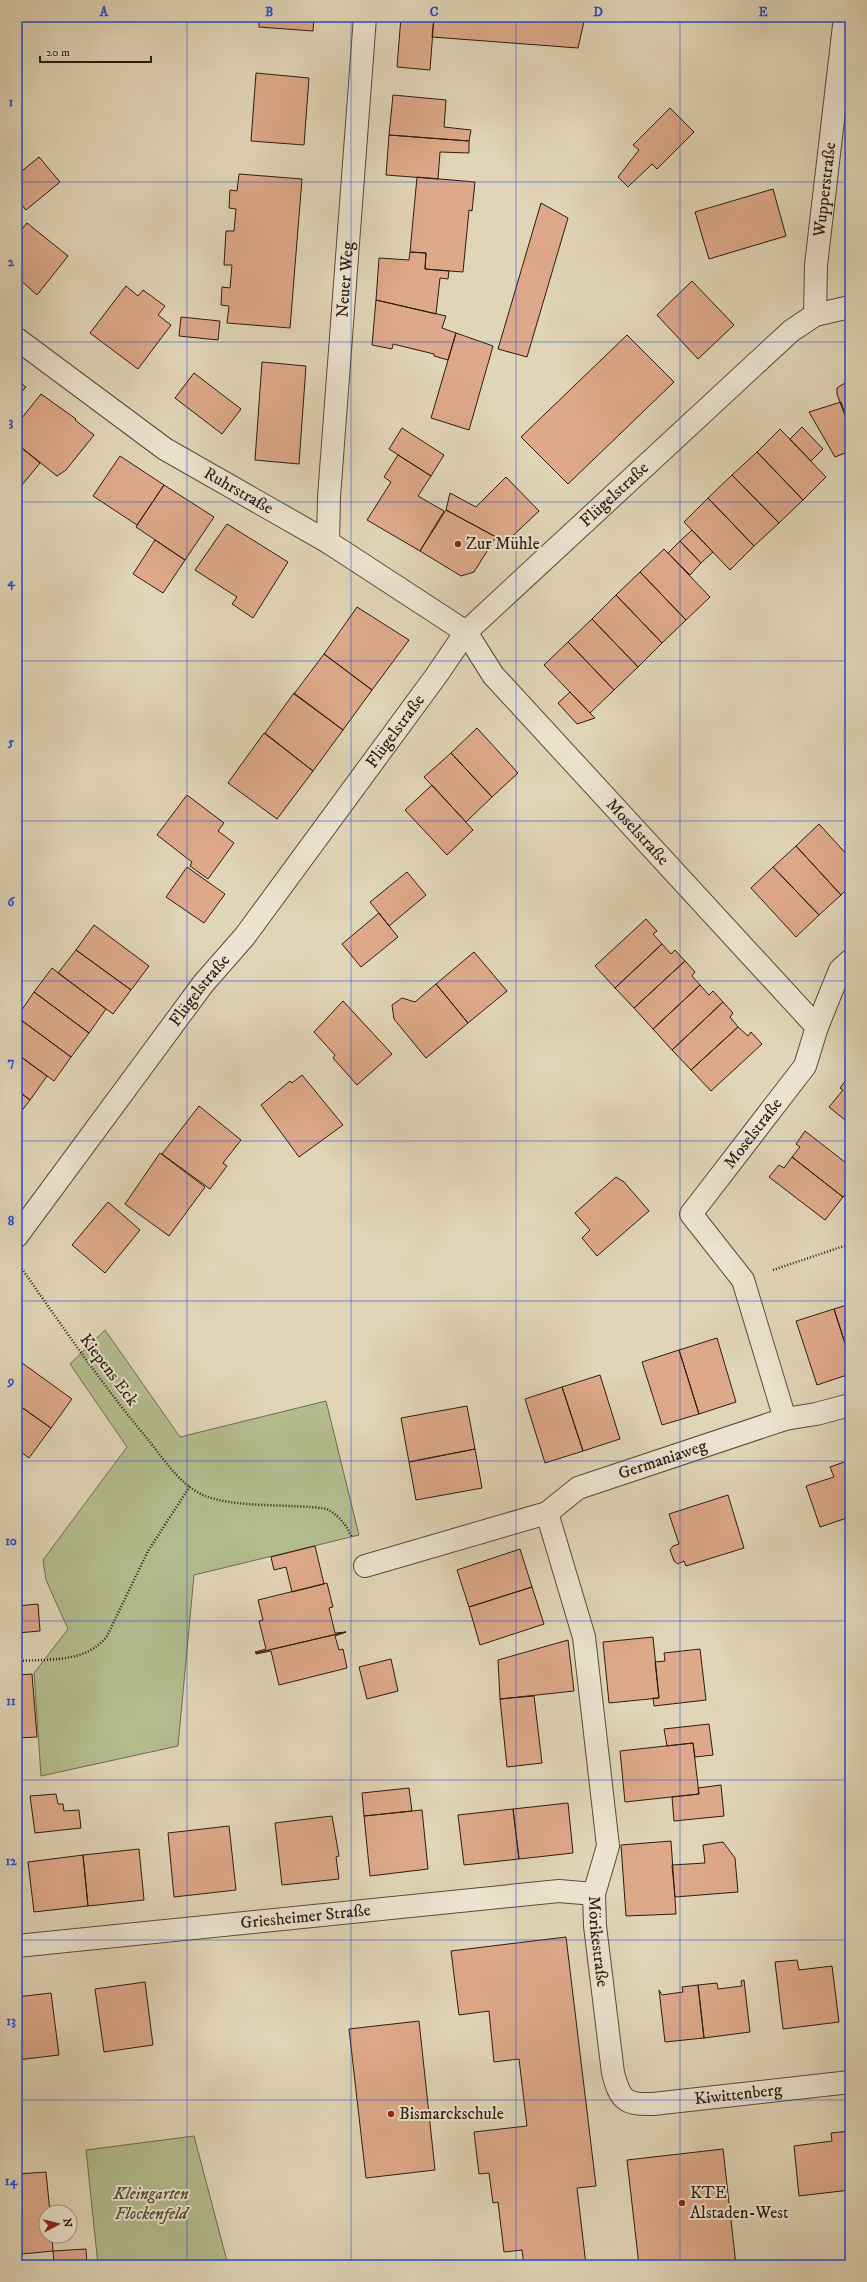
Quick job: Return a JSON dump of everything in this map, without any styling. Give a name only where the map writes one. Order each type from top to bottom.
[{"type":"street","name":"Neuer Weg","points":[[328,542],[365,17]]},
{"type":"street","name":"Wupperstraße","points":[[815,315],[816,265],[845,17]]},
{"type":"street","name":"Flügelstraße","points":[[17,1235],[203,984],[244,936],[436,676],[466,632],[791,331],[815,315],[850,307]]},
{"type":"street","name":"Ruhrstraße","points":[[17,339],[165,449],[328,542],[466,632]]},
{"type":"street","name":"Moselstraße","points":[[466,632],[493,675],[817,1027]]},
{"type":"street","name":"Moselstraße","points":[[743,1280],[691,1214],[805,1066],[817,1027],[840,970],[850,961]]},
{"type":"street","points":[[743,1280],[785,1419]]},
{"type":"street","name":"Germaniaweg","points":[[365,1566],[547,1513],[578,1488],[785,1419],[816,1414],[850,1405]]},
{"type":"street","name":"Mörikestraße","points":[[547,1513],[584,1637],[608,1846],[594,1894],[595,1926],[613,2073],[618,2091],[626,2101]]},
{"type":"street","name":"Griesheimer Straße","points":[[17,1946],[559,1890],[594,1894]]},
{"type":"street","name":"Kiwittenberg","points":[[626,2101],[638,2105],[653,2104],[850,2082]]},
{"type":"path","points":[[743,1280],[850,1244]]},
{"type":"path","name":"Kiepens Eck","points":[[17,1262],[80,1353],[119,1404],[160,1455],[190,1486],[201,1494],[223,1500],[327,1509],[337,1514],[344,1522],[365,1566]]},
{"type":"path","points":[[17,1661],[78,1656],[91,1652],[100,1645],[107,1636],[148,1551],[190,1486]]},
{"type":"green space","points":[[105,1330],[180,1437],[326,1401],[359,1535],[194,1575],[178,1746],[41,1776],[34,1673],[68,1629],[46,1580],[43,1560],[127,1447],[70,1364]]},
{"type":"green space","name":"Kleingarten Flockenfeld","points":[[194,2136],[228,2265],[98,2265],[86,2150]]},
{"type":"building","points":[[259,17],[314,17],[313,31],[259,27]]},
{"type":"building","points":[[401,17],[434,17],[430,70],[397,67]]},
{"type":"building","points":[[434,17],[585,17],[578,48],[432,37]]},
{"type":"building","points":[[256,73],[309,78],[304,145],[251,141]]},
{"type":"building","points":[[393,95],[446,100],[444,127],[471,130],[469,141],[389,135]]},
{"type":"building","points":[[670,108],[694,132],[657,169],[652,164],[628,187],[618,177],[639,150],[633,145]]},
{"type":"building","points":[[389,135],[469,141],[469,153],[440,152],[438,179],[386,175]]},
{"type":"building","points":[[39,157],[60,182],[26,210],[17,199],[17,175]]},
{"type":"building","points":[[239,174],[302,179],[290,328],[227,323],[229,306],[221,305],[222,287],[230,288],[232,265],[224,265],[226,231],[234,231],[236,209],[229,208],[230,190],[237,191]]},
{"type":"building","points":[[417,177],[475,182],[472,211],[469,210],[463,272],[425,269],[426,253],[410,252]]},
{"type":"building","points":[[773,189],[786,236],[709,259],[695,212]]},
{"type":"building","points":[[541,203],[568,218],[527,357],[498,349]]},
{"type":"building","points":[[27,223],[68,256],[37,295],[17,277],[17,235]]},
{"type":"building","points":[[410,252],[426,253],[425,269],[449,271],[448,279],[440,278],[436,314],[376,300],[379,258],[409,260]]},
{"type":"building","points":[[692,281],[734,325],[698,359],[657,315]]},
{"type":"building","points":[[126,286],[138,296],[143,290],[165,306],[158,315],[171,325],[138,369],[90,333]]},
{"type":"building","points":[[376,300],[446,316],[442,328],[456,333],[448,360],[434,356],[434,354],[393,344],[392,349],[372,345]]},
{"type":"building","points":[[181,317],[220,321],[218,340],[179,336]]},
{"type":"building","points":[[456,333],[493,346],[469,430],[431,418]]},
{"type":"building","points":[[627,335],[674,382],[568,484],[521,437]]},
{"type":"building","points":[[262,362],[306,366],[299,464],[255,460]]},
{"type":"building","points":[[194,373],[241,409],[222,434],[175,398]]},
{"type":"building","points":[[17,380],[26,387],[17,397]]},
{"type":"building","points":[[850,383],[850,429],[837,394],[837,388],[843,384]]},
{"type":"building","points":[[41,394],[76,419],[75,420],[94,435],[66,470],[57,476],[17,444],[17,424]]},
{"type":"building","points":[[841,402],[850,429],[850,451],[835,457],[809,412]]},
{"type":"building","points":[[802,427],[823,449],[811,461],[790,439]]},
{"type":"building","points":[[402,428],[444,455],[431,476],[389,449]]},
{"type":"building","points":[[780,429],[826,477],[803,500],[757,452]]},
{"type":"building","points":[[17,444],[40,463],[17,491]]},
{"type":"building","points":[[757,452],[803,500],[779,523],[732,475]]},
{"type":"building","points":[[398,455],[431,476],[418,496],[444,511],[420,551],[367,520],[391,482],[384,477]]},
{"type":"building","points":[[120,456],[164,485],[137,525],[93,496]]},
{"type":"building","points":[[732,475],[779,523],[754,546],[708,498]]},
{"type":"building","points":[[506,477],[539,511],[503,545],[496,537],[446,510],[450,493],[476,507]]},
{"type":"building","points":[[164,485],[214,517],[185,560],[136,527]]},
{"type":"building","points":[[708,498],[754,546],[730,570],[684,522]]},
{"type":"building","name":"Zur Mühle","points":[[446,510],[496,537],[474,572],[461,576],[420,551]]},
{"type":"building","points":[[227,524],[288,562],[253,618],[232,604],[237,597],[195,570]]},
{"type":"building","points":[[692,530],[713,552],[701,563],[680,541]]},
{"type":"building","points":[[155,540],[185,560],[163,593],[133,574]]},
{"type":"building","points":[[680,541],[701,563],[690,575],[668,553]]},
{"type":"building","points":[[664,549],[710,597],[686,620],[640,572]]},
{"type":"building","points":[[640,572],[686,620],[662,643],[616,595]]},
{"type":"building","points":[[616,595],[662,643],[638,667],[592,619]]},
{"type":"building","points":[[357,607],[409,640],[372,690],[324,654]]},
{"type":"building","points":[[592,619],[638,667],[614,690],[568,642]]},
{"type":"building","points":[[568,642],[614,690],[590,713],[544,665]]},
{"type":"building","points":[[324,654],[372,690],[343,730],[294,694]]},
{"type":"building","points":[[570,692],[595,718],[577,724],[558,703]]},
{"type":"building","points":[[294,693],[343,730],[313,771],[265,733]]},
{"type":"building","points":[[477,728],[518,773],[492,797],[451,753]]},
{"type":"building","points":[[264,733],[313,771],[277,819],[228,783]]},
{"type":"building","points":[[451,753],[492,797],[466,822],[424,777]]},
{"type":"building","points":[[432,785],[473,830],[447,855],[405,810]]},
{"type":"building","points":[[187,795],[224,823],[218,831],[234,843],[208,879],[190,866],[192,862],[157,835]]},
{"type":"building","points":[[819,824],[850,858],[850,886],[841,895],[796,846]]},
{"type":"building","points":[[796,846],[841,895],[819,915],[773,867]]},
{"type":"building","points":[[187,867],[225,894],[204,923],[166,897]]},
{"type":"building","points":[[773,867],[819,915],[796,937],[751,888]]},
{"type":"building","points":[[407,872],[426,895],[389,926],[370,902]]},
{"type":"building","points":[[379,913],[398,937],[361,967],[342,944]]},
{"type":"building","points":[[646,919],[657,931],[653,934],[662,944],[615,988],[595,966]]},
{"type":"building","points":[[94,925],[149,966],[131,990],[76,950]]},
{"type":"building","points":[[662,944],[671,954],[675,950],[685,961],[634,1008],[615,988]]},
{"type":"building","points":[[76,950],[131,990],[113,1014],[58,973]]},
{"type":"building","points":[[474,952],[507,991],[468,1023],[436,984]]},
{"type":"building","points":[[685,961],[695,972],[692,976],[700,985],[653,1029],[634,1008]]},
{"type":"building","points":[[52,968],[106,1009],[89,1033],[34,992]]},
{"type":"building","points":[[436,984],[468,1023],[426,1058],[394,1019],[392,1005],[402,998],[415,1002]]},
{"type":"building","points":[[700,985],[709,995],[713,991],[723,1002],[672,1050],[653,1029]]},
{"type":"building","points":[[34,992],[89,1033],[71,1057],[17,1017]]},
{"type":"building","points":[[343,1001],[392,1054],[357,1085],[333,1058],[335,1055],[314,1032]]},
{"type":"building","points":[[723,1002],[733,1013],[730,1017],[738,1027],[691,1070],[672,1050]]},
{"type":"building","points":[[17,1017],[71,1057],[54,1081],[17,1054]]},
{"type":"building","points":[[738,1027],[748,1036],[751,1032],[762,1044],[711,1091],[691,1070]]},
{"type":"building","points":[[17,1054],[47,1076],[30,1100],[17,1090]]},
{"type":"building","points":[[302,1075],[343,1125],[299,1157],[261,1105],[290,1081],[292,1083]]},
{"type":"building","points":[[850,1075],[850,1124],[829,1107],[843,1090],[840,1088]]},
{"type":"building","points":[[17,1090],[30,1100],[17,1117]]},
{"type":"building","points":[[199,1106],[241,1140],[223,1163],[227,1166],[210,1189],[162,1154]]},
{"type":"building","points":[[805,1131],[850,1166],[850,1188],[843,1197],[792,1157],[800,1147],[796,1144]]},
{"type":"building","points":[[160,1153],[205,1187],[169,1236],[125,1204]]},
{"type":"building","points":[[792,1157],[843,1197],[825,1220],[769,1177],[779,1165],[784,1168]]},
{"type":"building","points":[[616,1177],[624,1182],[649,1211],[597,1256],[582,1238],[590,1230],[575,1213]]},
{"type":"building","points":[[108,1202],[140,1230],[105,1273],[72,1245]]},
{"type":"building","points":[[850,1304],[850,1359],[834,1309]]},
{"type":"building","points":[[834,1309],[850,1359],[850,1374],[817,1385],[796,1321]]},
{"type":"building","points":[[717,1338],[736,1402],[699,1414],[679,1350]]},
{"type":"building","points":[[679,1350],[699,1414],[662,1425],[642,1362]]},
{"type":"building","points":[[18,1360],[72,1399],[51,1428],[17,1404]]},
{"type":"building","points":[[600,1375],[620,1439],[583,1451],[562,1387]]},
{"type":"building","points":[[562,1387],[583,1451],[545,1463],[525,1399]]},
{"type":"building","points":[[17,1404],[51,1428],[29,1458],[17,1449]]},
{"type":"building","points":[[467,1406],[475,1449],[409,1462],[401,1418]]},
{"type":"building","points":[[475,1449],[482,1488],[416,1500],[409,1462]]},
{"type":"building","points":[[850,1460],[850,1517],[820,1527],[806,1486],[834,1477],[830,1467]]},
{"type":"building","points":[[728,1495],[744,1548],[686,1566],[684,1561],[678,1564],[674,1561],[670,1550],[673,1546],[679,1544],[669,1514]]},
{"type":"building","points":[[315,1546],[324,1584],[292,1592],[286,1567],[274,1570],[271,1557]]},
{"type":"building","points":[[520,1549],[532,1587],[469,1607],[457,1570]]},
{"type":"building","points":[[327,1583],[333,1607],[329,1608],[335,1633],[346,1632],[255,1652],[266,1649],[259,1621],[263,1620],[258,1600]]},
{"type":"building","points":[[532,1587],[544,1624],[480,1645],[469,1607]]},
{"type":"building","points":[[38,1604],[40,1631],[17,1633],[17,1606]]},
{"type":"building","points":[[346,1632],[335,1636],[339,1650],[343,1649],[347,1668],[279,1685],[271,1651],[256,1654],[256,1653]]},
{"type":"building","points":[[653,1637],[659,1698],[609,1703],[603,1642]]},
{"type":"building","points":[[568,1640],[574,1691],[500,1699],[498,1660]]},
{"type":"building","points":[[700,1649],[706,1700],[654,1706],[653,1698],[659,1698],[655,1662],[665,1661],[664,1653]]},
{"type":"building","points":[[391,1659],[398,1691],[367,1699],[359,1667]]},
{"type":"building","points":[[32,1674],[37,1737],[17,1738],[17,1675]]},
{"type":"building","points":[[534,1696],[542,1763],[507,1767],[500,1699]]},
{"type":"building","points":[[709,1724],[713,1755],[695,1757],[693,1743],[667,1746],[664,1729]]},
{"type":"building","points":[[693,1743],[699,1794],[625,1802],[620,1751]]},
{"type":"building","points":[[721,1785],[724,1816],[674,1821],[672,1797],[699,1794],[698,1788]]},
{"type":"building","points":[[409,1788],[412,1811],[364,1816],[362,1793]]},
{"type":"building","points":[[56,1794],[58,1804],[63,1804],[64,1811],[79,1810],[81,1828],[35,1833],[30,1796]]},
{"type":"building","points":[[568,1803],[573,1853],[519,1859],[513,1809]]},
{"type":"building","points":[[513,1809],[519,1859],[464,1865],[458,1815]]},
{"type":"building","points":[[422,1810],[428,1869],[370,1876],[364,1816]]},
{"type":"building","points":[[332,1816],[339,1856],[336,1857],[339,1879],[282,1885],[275,1823]]},
{"type":"building","points":[[229,1826],[236,1890],[174,1897],[168,1833]]},
{"type":"building","points":[[671,1841],[676,1914],[626,1916],[621,1845]]},
{"type":"building","points":[[723,1842],[735,1858],[738,1892],[675,1897],[672,1865],[705,1863],[703,1845]]},
{"type":"building","points":[[139,1849],[144,1900],[88,1906],[83,1855]]},
{"type":"building","points":[[83,1855],[88,1906],[34,1912],[28,1862]]},
{"type":"building","points":[[566,1937],[596,2186],[577,2188],[586,2265],[524,2265],[522,2250],[504,2252],[498,2202],[493,2203],[489,2173],[479,2174],[474,2132],[527,2126],[519,2059],[494,2062],[489,2011],[459,2015],[451,1951]]},
{"type":"building","points":[[797,1960],[799,1970],[832,1966],[839,2022],[783,2029],[775,1962]]},
{"type":"building","points":[[744,1980],[750,2032],[704,2038],[698,1985],[717,1983],[718,1989],[742,1986],[741,1981]]},
{"type":"building","points":[[145,1982],[153,2045],[104,2052],[95,1989]]},
{"type":"building","points":[[698,1985],[704,2038],[665,2042],[659,1990],[662,1995],[683,1992],[682,1987]]},
{"type":"building","points":[[51,1993],[59,2055],[17,2060],[17,1997]]},
{"type":"building","points":[[419,2021],[435,2170],[366,2178],[349,2029]]},
{"type":"building","points":[[850,2131],[850,2190],[799,2196],[794,2146],[832,2141],[831,2133]]},
{"type":"building","points":[[723,2149],[736,2265],[639,2265],[627,2160]]},
{"type":"building","points":[[46,2172],[49,2204],[38,2204],[38,2244],[53,2244],[53,2251],[22,2254],[17,2174]]},
{"type":"building","points":[[86,2249],[87,2265],[54,2265],[53,2251]]},
{"type":"place","name":"Zur Mühle","points":[[458,544]]},
{"type":"place","name":"Bismarckschule","points":[[391,2114]]},
{"type":"place","name":"KTE Alstaden-West","points":[[682,2203]]}]
